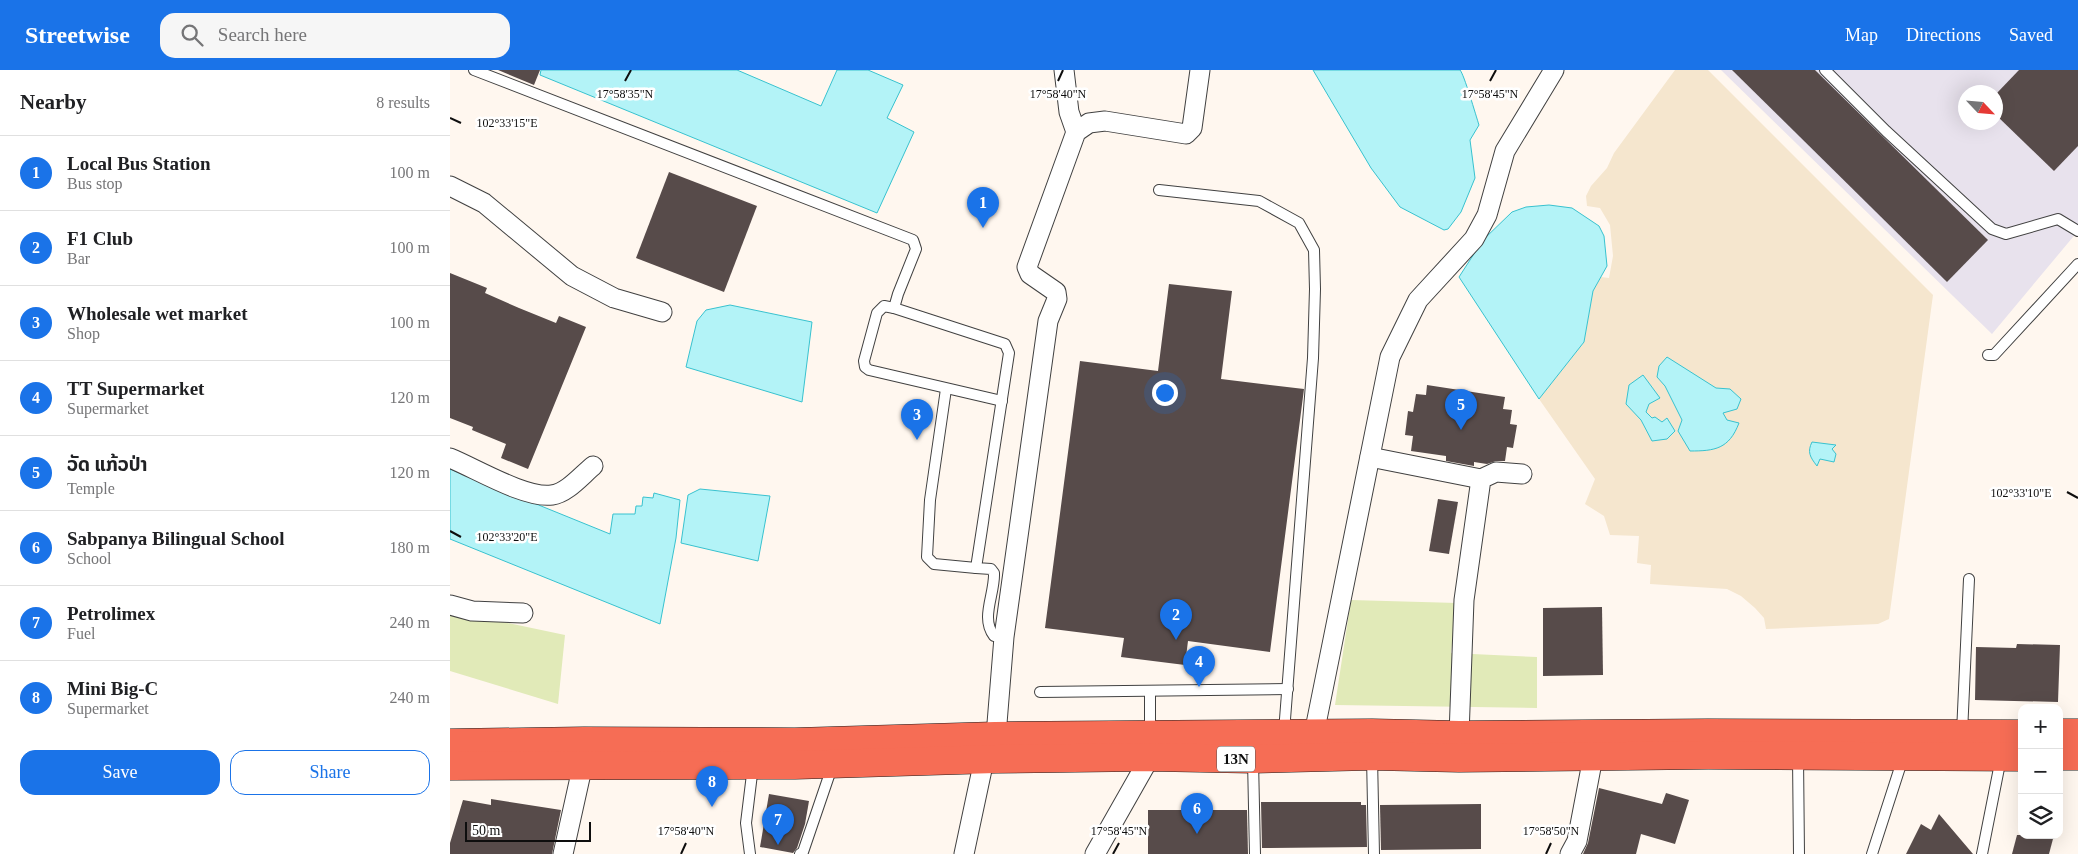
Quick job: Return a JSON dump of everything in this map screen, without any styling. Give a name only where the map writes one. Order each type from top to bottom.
[{"type":"highway","name":"13N","points":[[450,766],[833,764],[991,752],[1150,746],[1314,734],[1459,735],[1708,732],[2018,734]]},
{"type":"highway","points":[[2063,734],[2078,733]]},
{"type":"highway","name":"13N","points":[[450,743],[584,741],[795,742],[991,752]]},
{"type":"highway","name":"13N","points":[[1150,746],[1252,759],[1372,756],[1458,758],[2011,757]]},
{"type":"highway","points":[[2063,756],[2078,756]]},
{"type":"street","points":[[1064,70],[1069,112],[1076,132]]},
{"type":"street","points":[[964,854],[991,752],[1004,637],[1048,321],[1057,299],[1056,292],[1030,274],[1027,267],[1076,132],[1089,123],[1105,121],[1186,134],[1192,128],[1200,70]]},
{"type":"street","points":[[1314,734],[1390,357],[1418,300],[1474,240],[1487,215],[1505,152],[1554,70]]},
{"type":"street","points":[[450,186],[484,203],[572,276],[614,298],[662,312]]},
{"type":"street","points":[[1370,457],[1481,479],[1496,472],[1522,474]]},
{"type":"street","points":[[450,458],[524,491],[552,495],[570,486],[593,466]]},
{"type":"street","points":[[1459,735],[1464,600],[1481,479]]},
{"type":"street","points":[[450,605],[472,611],[523,613]]},
{"type":"street","points":[[1095,854],[1150,746]]},
{"type":"street","points":[[1570,854],[1577,842],[1593,757]]},
{"type":"street","points":[[563,854],[583,764]]},
{"type":"lane","points":[[474,70],[912,240],[916,249],[894,308]]},
{"type":"lane","points":[[1825,70],[1886,131],[1992,229],[2006,234],[2058,219],[2078,231]]},
{"type":"lane","points":[[1159,190],[1259,201],[1299,223],[1314,250],[1313,358],[1283,735]]},
{"type":"lane","points":[[1988,355],[1994,354],[2078,264]]},
{"type":"lane","points":[[976,568],[1002,401],[1009,353],[1006,344],[894,308],[884,306],[877,312],[864,361],[865,367],[874,373],[1002,401]]},
{"type":"lane","points":[[946,389],[930,500],[927,557],[934,564],[991,569],[994,573],[987,620],[989,629],[994,636],[1004,637]]},
{"type":"lane","points":[[1962,734],[1969,579]]},
{"type":"lane","points":[[1040,692],[1288,689]]},
{"type":"lane","points":[[1150,691],[1150,746]]},
{"type":"lane","points":[[1372,756],[1374,854]]},
{"type":"lane","points":[[1798,756],[1799,854]]},
{"type":"lane","points":[[1872,854],[1903,757]]},
{"type":"lane","points":[[1982,854],[2011,757]]},
{"type":"lane","points":[[1252,759],[1254,854]]},
{"type":"lane","points":[[800,854],[803,852],[833,764]]},
{"type":"lane","points":[[750,854],[746,823],[753,765]]},
{"type":"shaded area","points":[[1675,70],[1708,70],[1933,295],[1889,619],[1878,624],[1766,629],[1764,618],[1755,608],[1741,596],[1727,589],[1650,584],[1651,565],[1637,563],[1639,536],[1610,535],[1604,516],[1585,504],[1595,479],[1539,399],[1584,342],[1593,291],[1601,277],[1609,278],[1613,256],[1610,225],[1600,208],[1587,206],[1586,196],[1591,186],[1607,168],[1614,153]]},
{"type":"shaded area","points":[[1721,70],[2078,70],[2078,231],[1992,334]]},
{"type":"green space","points":[[1351,600],[1457,603],[1451,653],[1537,657],[1537,708],[1335,705]]},
{"type":"green space","points":[[450,611],[565,635],[558,704],[450,671]]},
{"type":"water","points":[[541,70],[737,70],[821,106],[837,70],[868,70],[903,85],[887,118],[914,132],[877,213],[540,75]]},
{"type":"water","points":[[1313,70],[1460,70],[1479,125],[1470,140],[1475,178],[1461,212],[1448,229],[1444,230],[1400,207],[1371,168]]},
{"type":"water","points":[[1549,205],[1572,208],[1599,226],[1604,236],[1607,266],[1593,291],[1584,342],[1539,399],[1459,277],[1483,240],[1512,212],[1526,207]]},
{"type":"water","points":[[730,305],[812,322],[802,402],[686,367],[697,321],[706,310]]},
{"type":"water","points":[[1667,357],[1716,388],[1730,389],[1741,399],[1737,409],[1723,413],[1727,420],[1739,423],[1731,438],[1720,447],[1690,451],[1678,431],[1682,420],[1665,386],[1657,377],[1659,366]]},
{"type":"water","points":[[1643,375],[1660,398],[1649,404],[1646,412],[1652,418],[1655,417],[1662,422],[1667,418],[1675,431],[1667,439],[1652,441],[1641,420],[1626,404],[1629,385]]},
{"type":"water","points":[[1812,442],[1836,445],[1832,449],[1836,454],[1834,462],[1820,459],[1817,466],[1810,454]]},
{"type":"water","points":[[450,469],[610,534],[613,514],[635,514],[636,506],[642,506],[643,497],[653,498],[654,493],[680,500],[676,538],[660,624],[450,539]]},
{"type":"water","points":[[700,489],[770,496],[758,561],[681,543],[688,495]]},
{"type":"building","points":[[498,70],[540,70],[534,85]]},
{"type":"building","points":[[1732,70],[1815,70],[1988,240],[1947,282]]},
{"type":"building","points":[[2019,70],[2078,70],[2078,146],[2054,171],[2003,122],[2003,87]]},
{"type":"building","points":[[669,172],[757,206],[724,292],[636,258]]},
{"type":"building","points":[[450,273],[487,288],[485,293],[556,323],[559,316],[586,327],[528,469],[501,458],[506,444],[472,430],[473,427],[450,418]]},
{"type":"building","points":[[1169,284],[1232,291],[1221,379],[1304,389],[1270,652],[1188,641],[1185,665],[1121,657],[1124,638],[1045,628],[1080,361],[1158,371]]},
{"type":"building","points":[[1427,385],[1505,397],[1503,409],[1512,410],[1510,424],[1517,425],[1513,448],[1507,447],[1505,461],[1487,464],[1474,462],[1474,466],[1446,461],[1446,456],[1411,451],[1413,436],[1405,435],[1408,411],[1413,412],[1416,394],[1426,395]]},
{"type":"building","points":[[1438,499],[1458,502],[1449,554],[1429,551]]},
{"type":"building","points":[[1602,607],[1603,675],[1543,676],[1543,608]]},
{"type":"building","points":[[2017,644],[2060,645],[2058,702],[1975,700],[1976,647],[2016,648]]},
{"type":"building","points":[[1599,788],[1662,804],[1666,793],[1689,800],[1675,844],[1641,834],[1636,854],[1583,854],[1588,843]]},
{"type":"building","points":[[769,794],[809,801],[805,824],[797,848],[793,853],[760,847]]},
{"type":"building","points":[[491,799],[561,810],[552,854],[450,854],[450,843],[463,800],[491,805]]},
{"type":"building","points":[[1261,802],[1361,802],[1361,805],[1366,805],[1367,847],[1262,848]]},
{"type":"building","points":[[1481,804],[1481,849],[1381,850],[1380,805]]},
{"type":"building","points":[[1148,810],[1247,810],[1248,854],[1148,854]]},
{"type":"building","points":[[1939,814],[1973,854],[1906,854],[1921,824],[1931,830]]},
{"type":"building","points":[[2017,835],[2018,839],[2053,839],[2049,854],[2012,854]]},
{"type":"place","name":"Local Bus Station","points":[[983,228]]},
{"type":"place","name":"ວັດ ແກ້ວປ່າ","points":[[1461,430]]},
{"type":"place","name":"Wholesale wet market","points":[[917,440]]},
{"type":"place","name":"F1 Club","points":[[1176,640]]},
{"type":"place","name":"TT Supermarket","points":[[1199,687]]},
{"type":"place","name":"Mini Big-C","points":[[712,807]]},
{"type":"place","name":"Sabpanya Bilingual School","points":[[1197,834]]},
{"type":"place","name":"Petrolimex","points":[[778,845]]}]
